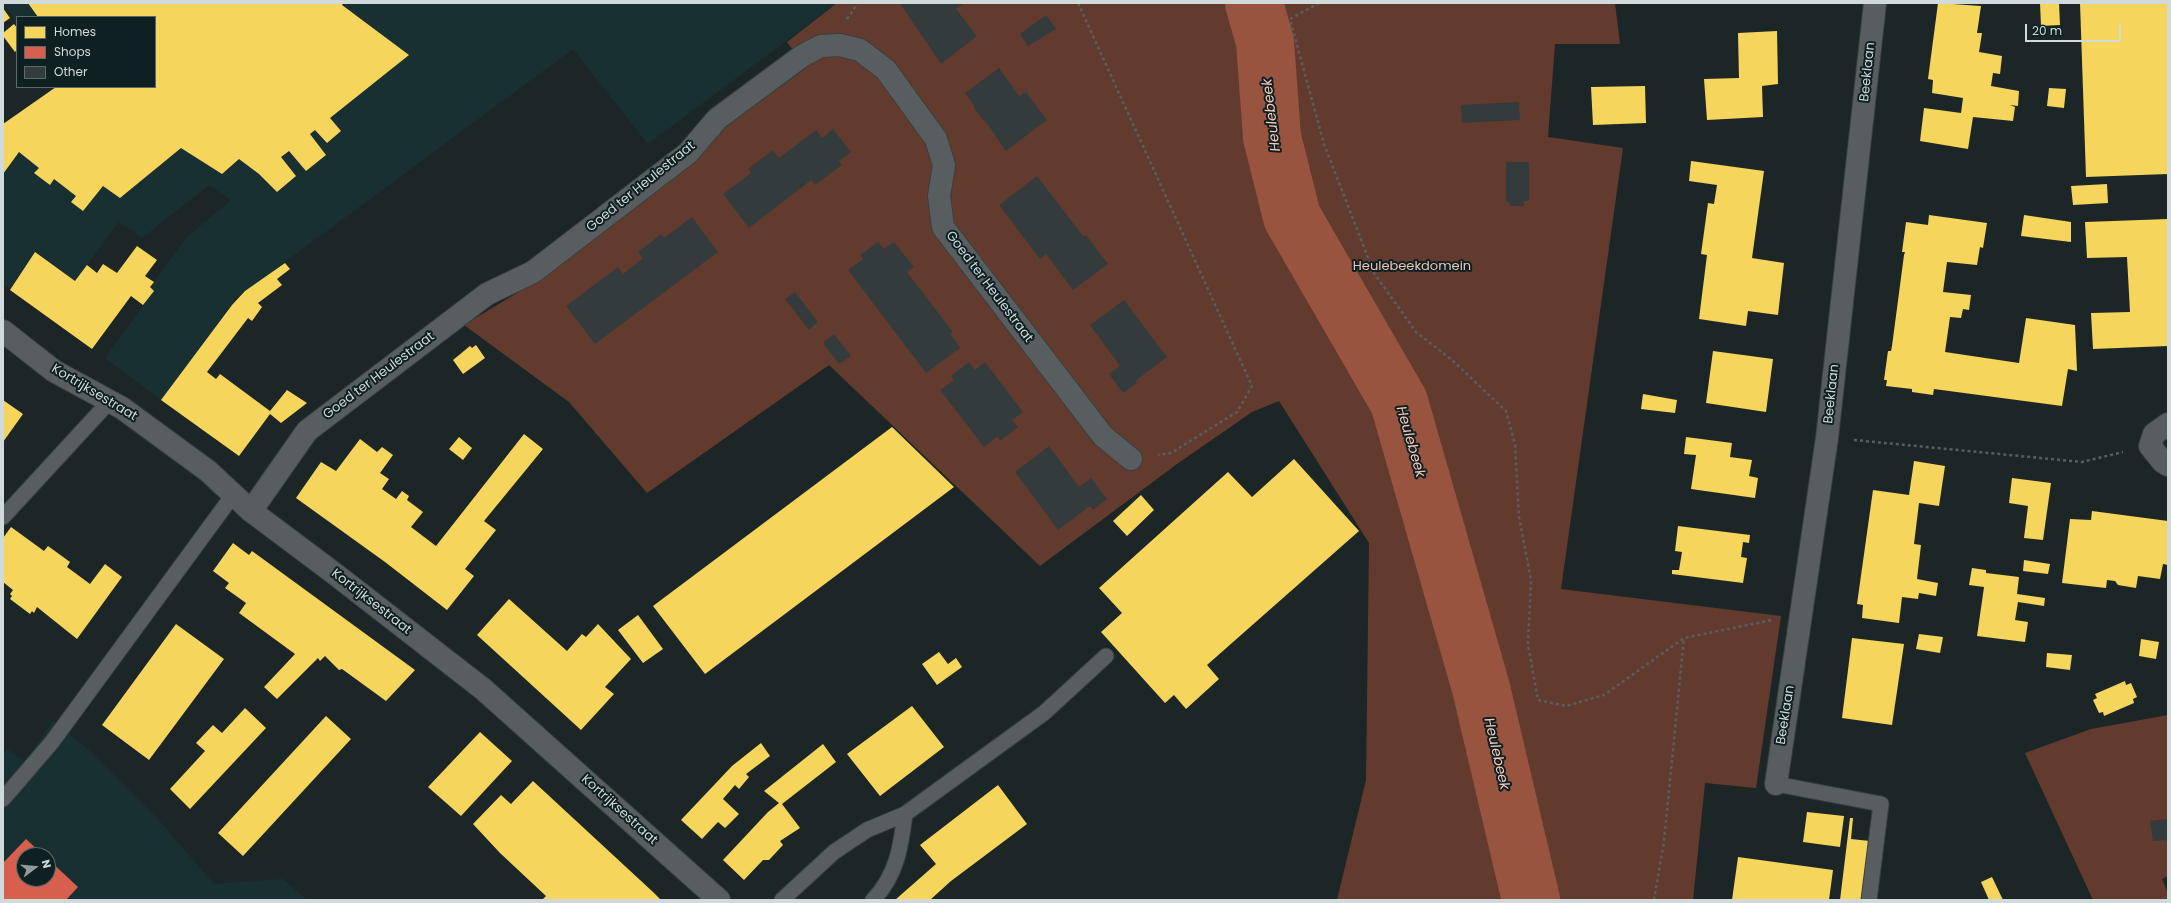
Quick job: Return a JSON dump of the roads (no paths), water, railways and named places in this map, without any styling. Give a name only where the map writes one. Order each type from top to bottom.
[{"type":"street","name":"Beeklaan","points":[[1776,784],[1827,438],[1875,3]]},
{"type":"street","name":"Goed ter Heulestraat","points":[[251,511],[308,431],[487,294],[533,272],[688,153],[717,119],[802,56],[822,46],[834,46],[860,50],[886,70],[936,139],[944,165],[939,196],[943,227],[1103,436],[1131,459]]},
{"type":"street","name":"Kortrijksestraat","points":[[3,331],[54,371],[122,408],[208,471],[251,511],[483,689],[719,900]]},
{"type":"street","points":[[2168,424],[2154,434],[2150,446],[2162,462],[2168,465]]},
{"type":"lane","points":[[3,516],[109,402]]},
{"type":"lane","points":[[3,800],[52,742],[233,495]]},
{"type":"lane","points":[[782,900],[834,852],[867,830],[906,814],[1044,713],[1106,656]]},
{"type":"lane","points":[[1776,784],[1881,804],[1869,900]]},
{"type":"lane","points":[[873,900],[883,890],[900,856],[906,814]]},
{"type":"waterway","name":"Heulebeek","points":[[1254,3],[1265,42],[1272,137],[1292,217],[1399,402],[1481,688],[1531,900]]},
{"type":"park label","name":"Heulebeekdomein","points":[[1412,267]]}]
